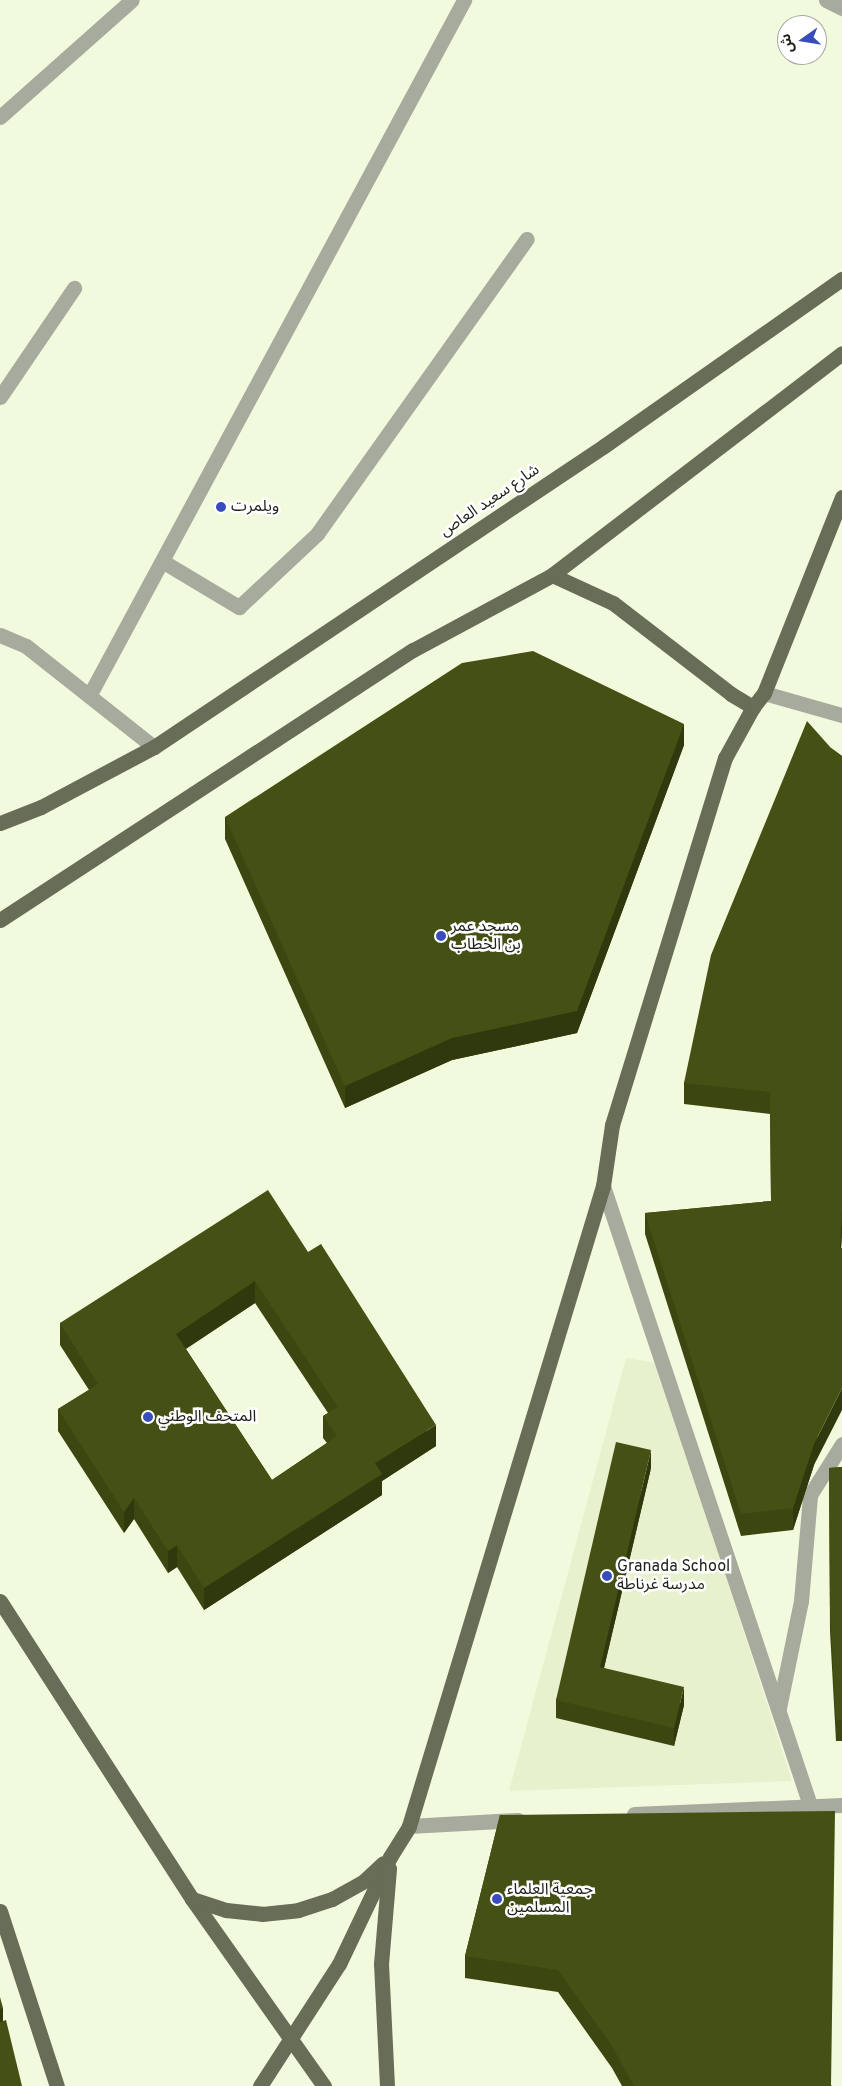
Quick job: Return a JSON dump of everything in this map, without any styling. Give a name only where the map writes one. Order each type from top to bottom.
[{"type":"main road","name":"شارع سعيد العاص","points":[[0,823],[41,807],[154,748],[604,446],[842,279]]},
{"type":"main road","points":[[0,920],[413,650],[552,574],[842,353]]},
{"type":"main road","points":[[260,2086],[293,2039],[338,1964],[390,1857],[409,1826],[603,1186],[612,1126],[725,758],[753,707],[764,693],[842,497]]},
{"type":"main road","points":[[552,574],[613,603],[731,694],[753,707]]},
{"type":"main road","points":[[0,1601],[192,1899],[293,2039],[324,2086]]},
{"type":"main road","points":[[192,1899],[226,1910],[262,1914],[298,1910],[332,1899],[364,1881],[390,1857]]},
{"type":"main road","points":[[387,2086],[381,1964],[390,1857]]},
{"type":"main road","points":[[0,1911],[58,2086]]},
{"type":"street","points":[[0,116],[132,0]]},
{"type":"street","points":[[89,696],[464,0]]},
{"type":"street","points":[[826,0],[842,8]]},
{"type":"street","points":[[162,561],[239,607],[317,534],[527,239]]},
{"type":"street","points":[[0,397],[74,288]]},
{"type":"street","points":[[0,634],[26,646],[154,748]]},
{"type":"street","points":[[764,693],[842,715]]},
{"type":"street","points":[[603,1186],[810,1805]]},
{"type":"street","points":[[778,1709],[801,1601],[810,1495],[838,1460],[842,1444]]},
{"type":"street","points":[[614,1815],[810,1805],[842,1806]]},
{"type":"street","points":[[409,1826],[536,1819]]},
{"type":"shaded area","points":[[626,1358],[657,1363],[792,1781],[509,1791]]},
{"type":"building","name":"مسجد عمر بن الخطاب","points":[[533,651],[684,724],[577,1011],[452,1038],[345,1086],[225,817],[462,663]]},
{"type":"building","points":[[807,721],[831,748],[842,756],[842,1211],[840,1248],[842,1248],[842,1388],[814,1444],[793,1508],[741,1514],[645,1213],[771,1201],[770,1092],[684,1083],[711,955]]},
{"type":"building","name":"المتحف الوطني","points":[[268,1190],[308,1252],[321,1244],[436,1425],[375,1463],[382,1474],[204,1588],[177,1545],[168,1551],[134,1498],[124,1512],[58,1409],[98,1384],[60,1323]],"holes":[[[255,1281],[338,1407],[323,1416],[337,1436],[272,1480],[176,1334]]]},
{"type":"building","name":"Granada School مدرسة غرناطة","points":[[616,1442],[651,1450],[600,1667],[684,1687],[674,1728],[556,1700]]},
{"type":"building","points":[[842,1467],[842,1720],[836,1720],[830,1610],[829,1468]]},
{"type":"building","points":[[835,1811],[831,2086],[634,2086],[612,2046],[558,1970],[465,1956],[500,1815]]},
{"type":"building","points":[[0,1997],[3,2008],[0,2009]]},
{"type":"building","points":[[6,2020],[22,2086],[0,2086],[0,2022]]},
{"type":"place","name":"ويلمرت","points":[[221,507]]},
{"type":"place","name":"مسجد عمر بن الخطاب","points":[[441,936]]},
{"type":"place","name":"المتحف الوطني","points":[[148,1417]]},
{"type":"place","name":"Granada School مدرسة غرناطة","points":[[607,1576]]},
{"type":"place","name":"جمعية العلماء المسلمين","points":[[497,1899]]}]
